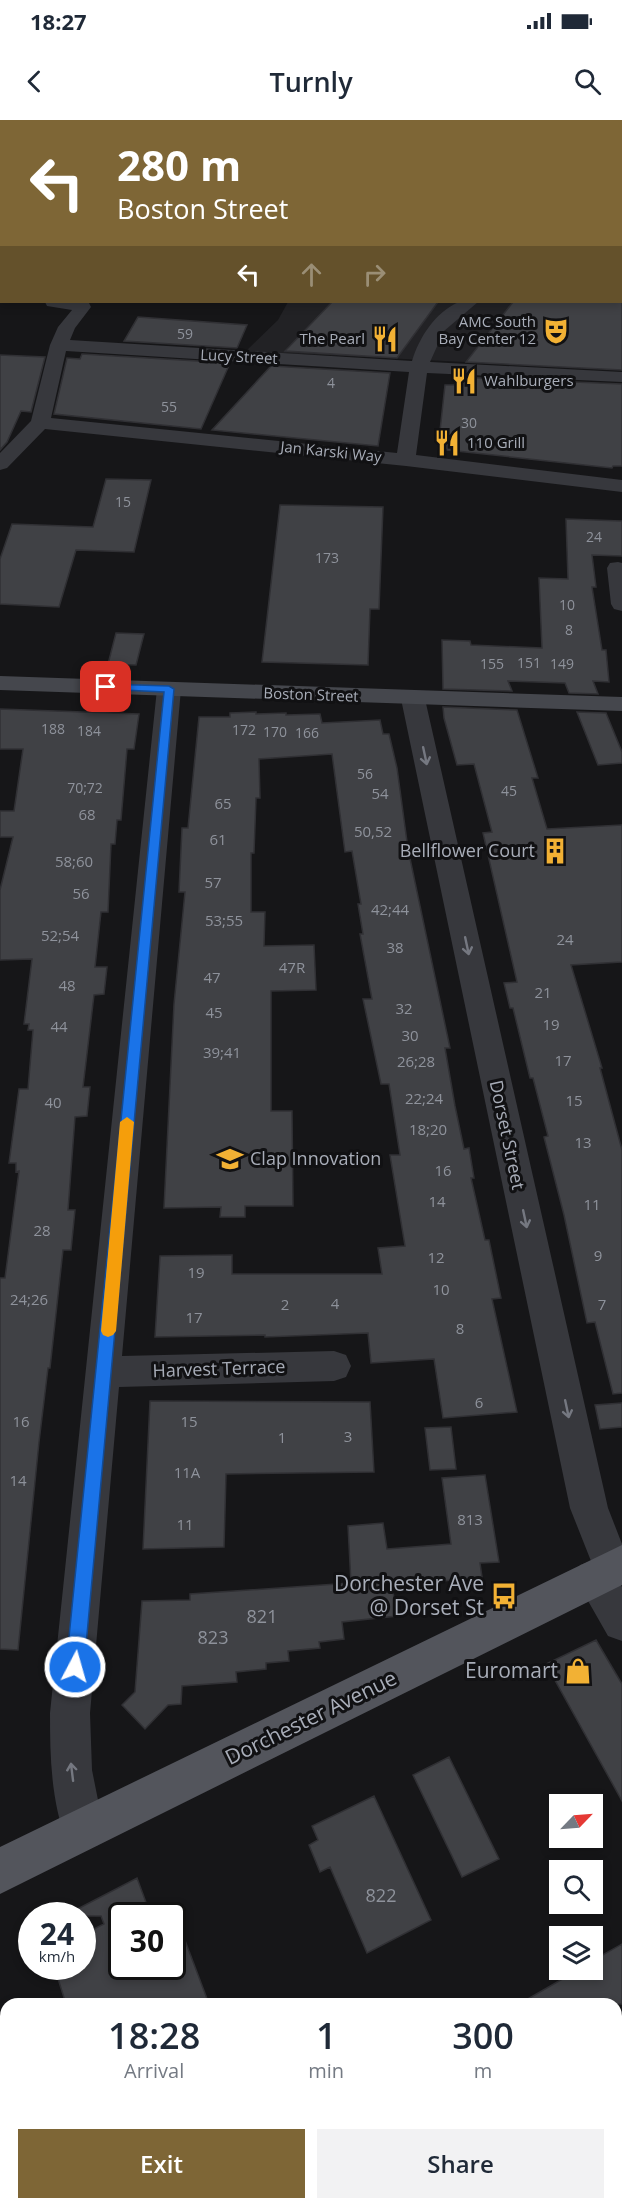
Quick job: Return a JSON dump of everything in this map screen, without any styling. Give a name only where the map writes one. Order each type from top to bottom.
[{"type":"main road","name":"Boston Street","points":[[0,683],[413,699],[622,704]]},
{"type":"main road","name":"Dorchester Avenue","points":[[0,1871],[610,1570]]},
{"type":"street","points":[[70,303],[86,304]]},
{"type":"street","points":[[406,460],[420,367],[436,328],[469,303]]},
{"type":"street","points":[[0,464],[40,423],[58,345],[67,327],[86,304]]},
{"type":"street","name":"Lucy Street","points":[[58,345],[622,377]]},
{"type":"street","name":"Jan Karski Way","points":[[40,423],[406,460],[622,486]]},
{"type":"street","points":[[618,568],[622,604]]},
{"type":"street","points":[[83,1830],[71,1770],[70,1713],[105,1372],[169,689]]},
{"type":"street","name":"Dorset Street","points":[[413,699],[589,1508],[605,1550],[622,1622]]},
{"type":"street","name":"Harvest Terrace","points":[[105,1372],[334,1366]]},
{"type":"shaded area","points":[[287,303],[622,303],[622,370],[246,351],[278,320]]},
{"type":"building","points":[[331,303],[437,303],[397,358],[285,351]]},
{"type":"building","name":"AMC South Bay Center 12","points":[[512,303],[622,303],[622,370],[466,362]]},
{"type":"building","points":[[138,317],[247,325],[237,348],[124,341]]},
{"type":"building","points":[[82,354],[230,363],[201,429],[54,414],[67,358],[80,359]]},
{"type":"building","points":[[0,355],[45,357],[31,412],[21,411],[7,442],[0,450]]},
{"type":"building","points":[[271,366],[390,373],[378,446],[212,430]]},
{"type":"building","points":[[456,377],[622,384],[622,466],[612,468],[438,449],[445,385],[455,385]]},
{"type":"building","points":[[106,479],[151,480],[134,552],[76,550],[59,607],[0,604],[0,559],[12,524],[93,527]]},
{"type":"building","points":[[280,505],[383,507],[379,609],[370,609],[368,665],[262,662]]},
{"type":"building","points":[[566,519],[622,521],[622,556],[592,555],[596,587],[592,587],[602,650],[606,650],[609,682],[593,681],[598,694],[569,693],[565,683],[508,681],[512,691],[443,689],[442,640],[470,641],[471,645],[542,648],[539,578],[568,579]]},
{"type":"building","points":[[116,633],[144,634],[136,665],[108,664]]},
{"type":"building","points":[[443,707],[517,710],[538,778],[532,778],[547,829],[622,825],[622,962],[571,965],[602,1068],[600,1068],[622,1150],[622,1393],[613,1394],[595,1322],[587,1323],[564,1215],[544,1137],[548,1136],[504,983],[517,982],[483,833],[492,832],[474,764],[457,765]]},
{"type":"building","points":[[0,709],[139,714],[134,749],[127,749],[121,820],[117,820],[115,844],[111,844],[108,912],[101,912],[95,967],[107,967],[104,994],[94,995],[83,1087],[90,1087],[87,1116],[75,1117],[68,1210],[75,1210],[71,1250],[63,1250],[39,1442],[18,1650],[0,1649],[0,1278],[5,1278],[19,1171],[16,1172],[16,1163],[9,1163],[19,1089],[28,1089],[33,1030],[28,1030],[29,1024],[24,1024],[32,959],[0,960],[0,890],[13,837],[0,837],[0,811],[14,811],[23,749],[0,749]]},
{"type":"building","points":[[256,712],[256,714],[286,713],[286,715],[320,714],[322,723],[380,720],[383,734],[389,734],[397,768],[408,849],[450,1048],[445,1048],[455,1106],[464,1149],[469,1148],[474,1178],[471,1178],[485,1240],[489,1240],[501,1298],[492,1299],[517,1412],[443,1418],[434,1359],[371,1363],[368,1333],[265,1337],[265,1335],[155,1337],[160,1256],[232,1255],[232,1274],[382,1274],[378,1248],[405,1246],[390,1155],[400,1155],[389,1084],[381,1084],[363,999],[372,999],[360,934],[363,934],[358,904],[361,904],[352,851],[345,852],[332,754],[259,759],[260,798],[256,798],[254,853],[251,853],[251,912],[265,912],[264,946],[314,945],[316,990],[271,991],[271,1111],[292,1111],[293,1206],[245,1206],[245,1217],[220,1217],[221,1207],[164,1208],[174,1004],[185,892],[179,892],[182,828],[188,828],[199,717],[230,717],[230,713]]},
{"type":"building","points":[[577,712],[606,713],[622,752],[622,763],[598,765]]},
{"type":"building","points":[[150,1401],[370,1402],[374,1472],[226,1474],[224,1547],[143,1549]]},
{"type":"building","points":[[622,1403],[622,1427],[600,1429],[595,1405]]},
{"type":"building","points":[[451,1427],[456,1469],[430,1470],[425,1428]]},
{"type":"building","points":[[485,1475],[499,1562],[480,1563],[482,1577],[392,1586],[397,1616],[342,1622],[344,1639],[319,1642],[320,1648],[288,1651],[289,1661],[266,1663],[266,1669],[236,1672],[237,1682],[182,1686],[181,1704],[168,1705],[145,1729],[122,1705],[135,1692],[142,1601],[190,1600],[190,1594],[351,1583],[348,1526],[383,1523],[387,1549],[451,1544],[442,1478]]},
{"type":"building","points":[[596,1640],[622,1684],[622,1801],[546,1664]]},
{"type":"building","points":[[449,1757],[499,1859],[462,1877],[413,1775]]},
{"type":"building","points":[[374,1796],[431,1920],[367,1953],[330,1867],[320,1872],[309,1845],[318,1840],[312,1826]]},
{"type":"building","points":[[137,1878],[146,1902],[108,1902],[108,1980],[186,1980],[186,1943],[207,1998],[64,1998],[58,1980],[96,1980],[96,1928],[104,1924],[101,1916],[96,1916],[96,1902],[91,1902]]},
{"type":"building","points":[[622,1944],[622,1998],[529,1998],[561,1980],[603,1980],[603,1955]]},
{"type":"slow traffic","points":[[108,1331],[127,1122]]},
{"type":"place","name":"AMC South Bay Center 12","points":[[556,331]]},
{"type":"place","name":"The Pearl","points":[[385,339]]},
{"type":"place","name":"Wahlburgers","points":[[464,381]]},
{"type":"place","name":"110 Grill","points":[[447,443]]},
{"type":"place","name":"Bellflower Court","points":[[555,851]]},
{"type":"place","name":"Clap Innovation","points":[[230,1159]]},
{"type":"place","name":"Dorchester Ave @ Dorset St","points":[[504,1596]]},
{"type":"place","name":"Euromart","points":[[578,1671]]},
{"type":"route","points":[[75,1667],[169,689],[106,687]]}]
